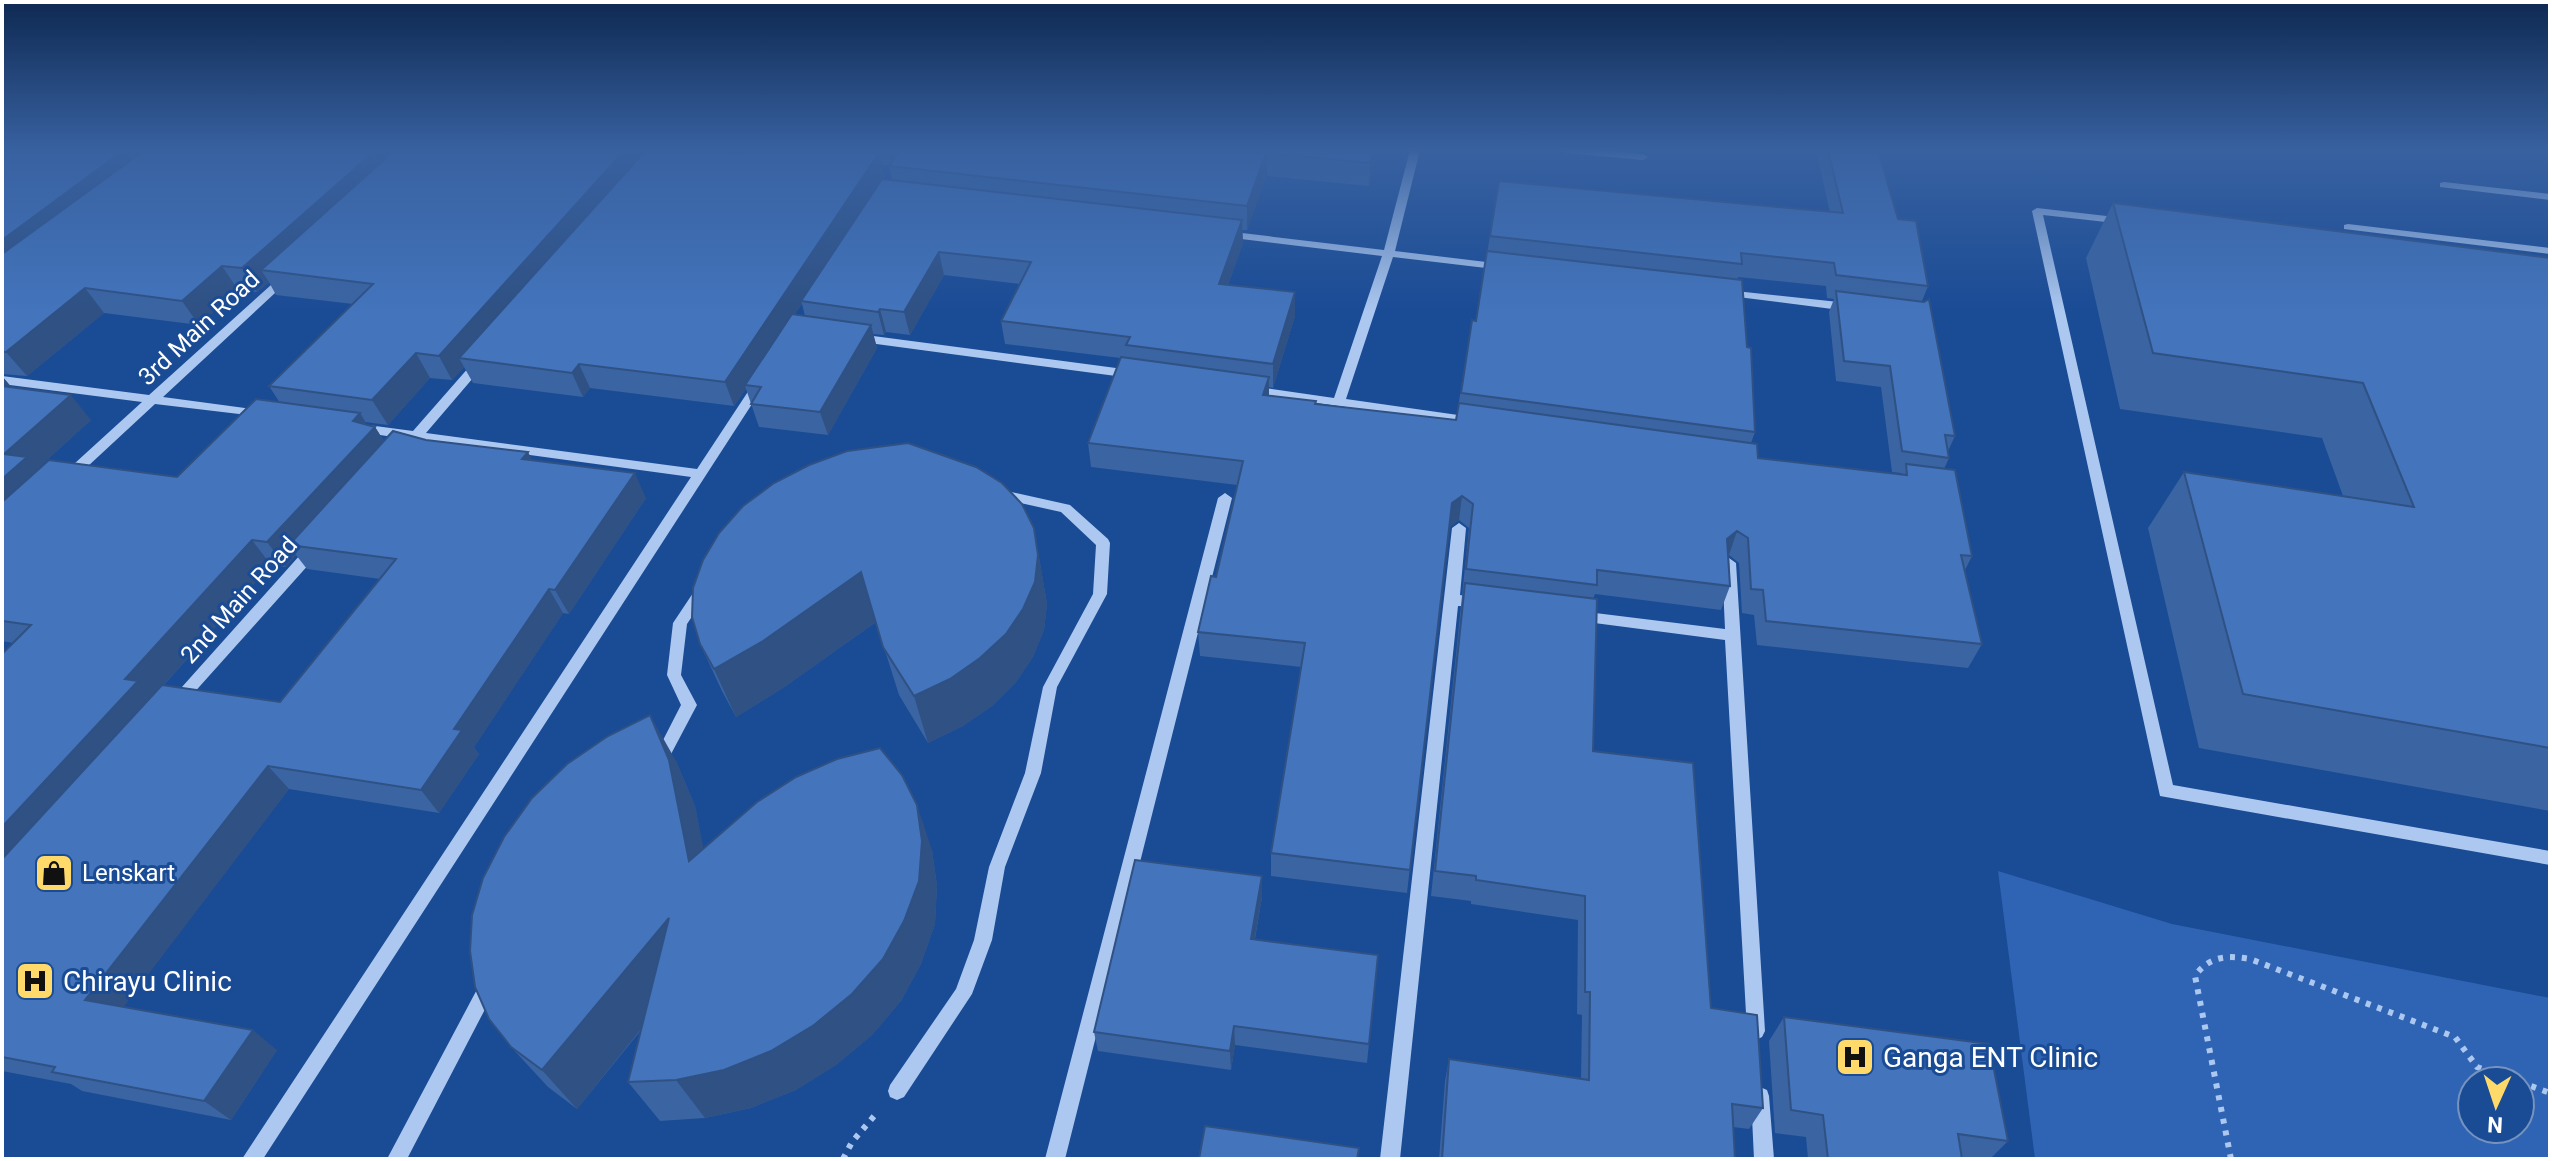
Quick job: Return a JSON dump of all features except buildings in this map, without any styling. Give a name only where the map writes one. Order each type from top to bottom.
[{"type":"street","points":[[1339,402],[1389,253],[1401,204]]},
{"type":"street","points":[[2146,224],[2037,211],[2166,791],[2550,858]]},
{"type":"street","points":[[2348,227],[2550,251]]},
{"type":"street","points":[[1215,233],[1513,268]]},
{"type":"street","name":"3rd Main Road","points":[[60,484],[300,265]]},
{"type":"street","points":[[1715,291],[1854,307]]},
{"type":"street","points":[[842,336],[1140,375]]},
{"type":"street","points":[[395,459],[489,352]]},
{"type":"street","points":[[252,1159],[769,369]]},
{"type":"street","points":[[2,380],[277,417]]},
{"type":"street","points":[[1233,388],[1485,423]]},
{"type":"street","points":[[339,425],[700,474]]},
{"type":"street","points":[[897,1091],[963,994],[983,940],[997,867],[1033,773],[1050,687],[1100,594],[1103,543],[1065,508],[987,492]]},
{"type":"street","points":[[1055,1159],[1225,498]]},
{"type":"street","points":[[1390,1159],[1459,528]]},
{"type":"street","name":"2nd Main Road","points":[[172,707],[321,542]]},
{"type":"street","points":[[1729,563],[1757,1048]]},
{"type":"street","points":[[641,767],[665,751],[689,705],[674,675],[680,623],[716,571]]},
{"type":"street","points":[[1452,600],[1499,606]]},
{"type":"street","points":[[1561,613],[1732,635]]},
{"type":"street","points":[[397,1159],[489,983],[493,969]]},
{"type":"street","points":[[1759,1080],[1764,1159]]},
{"type":"path","points":[[2231,1159],[2195,976],[2211,959],[2229,956],[2250,959],[2455,1037],[2476,1065]]},
{"type":"path","points":[[843,1159],[852,1142],[897,1091]]},
{"type":"shaded area","points":[[1998,871],[2172,924],[2550,998],[2550,1159],[2035,1159]]},
{"type":"place","name":"Lenskart","points":[[54,873]]},
{"type":"place","name":"Chirayu Clinic","points":[[35,981]]},
{"type":"place","name":"Ganga ENT Clinic","points":[[1855,1057]]}]
